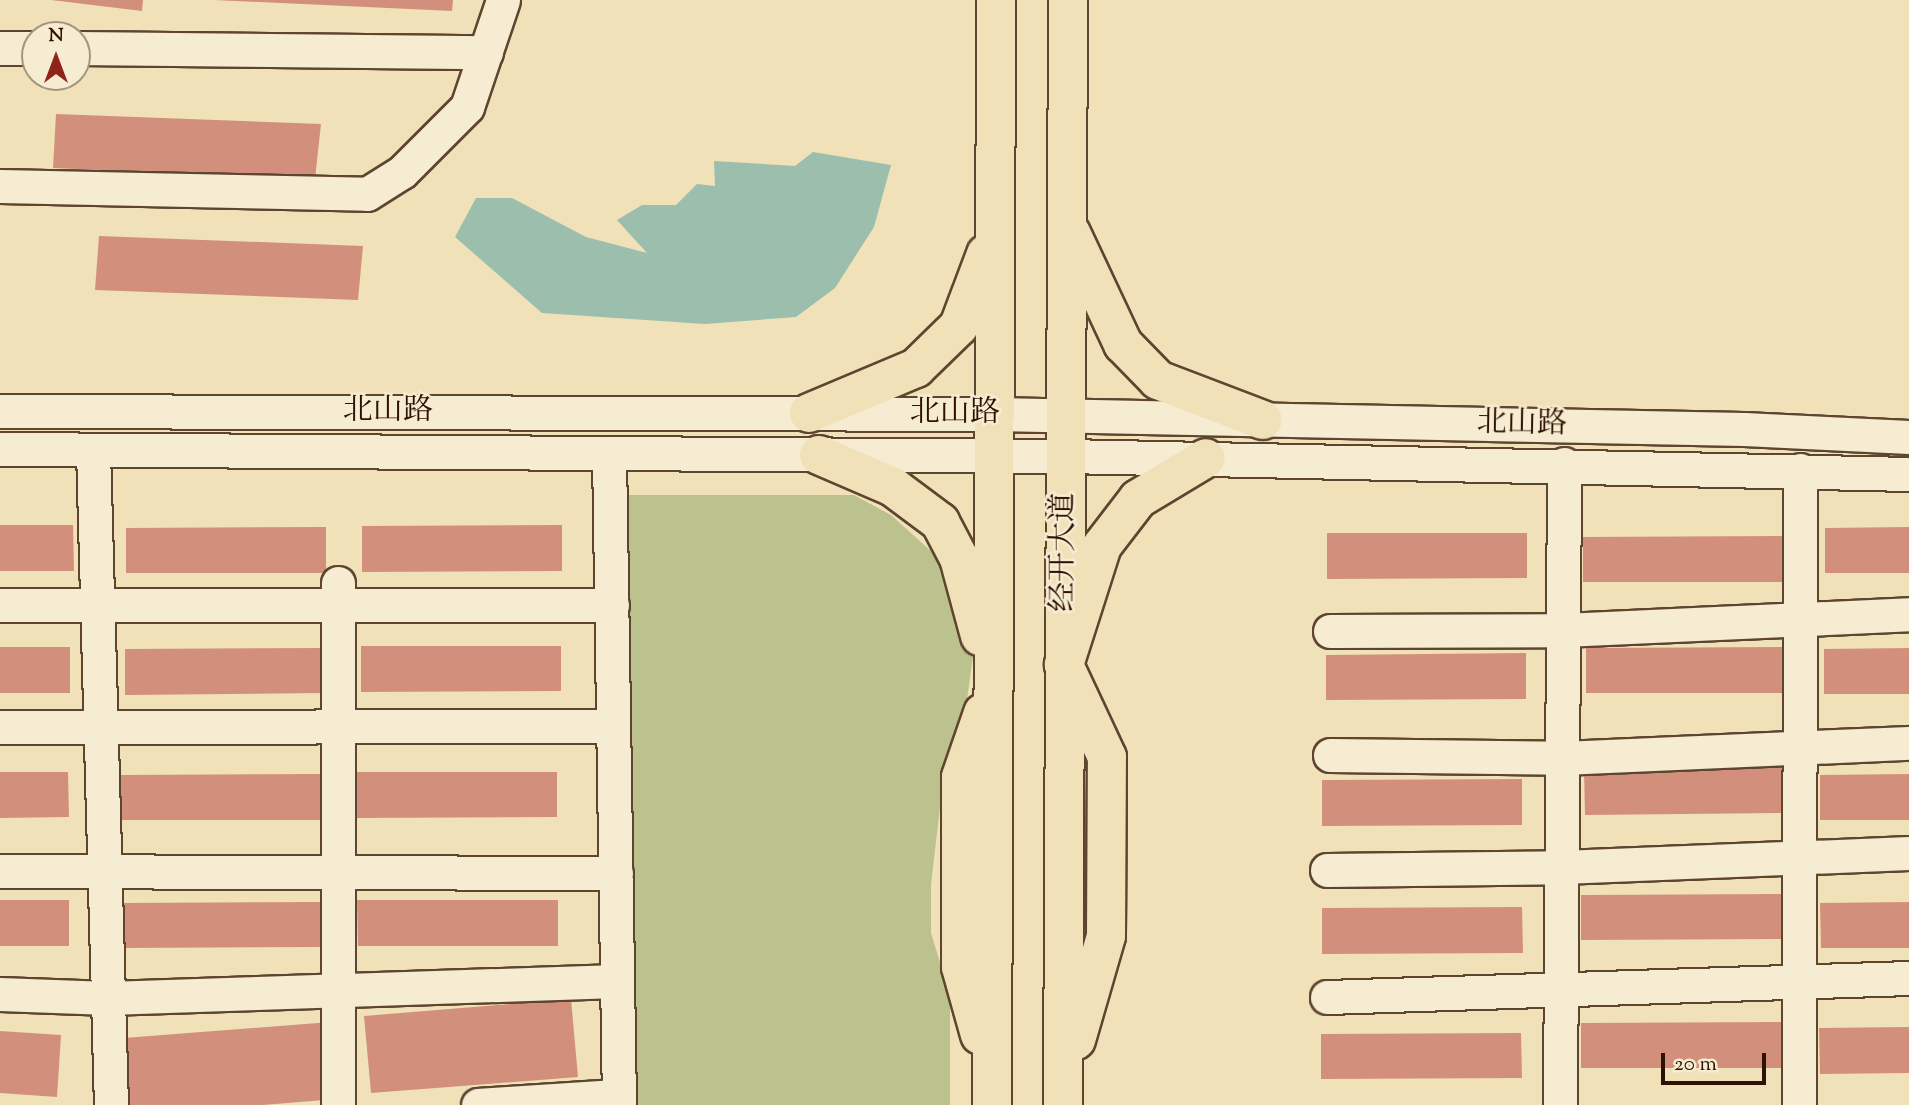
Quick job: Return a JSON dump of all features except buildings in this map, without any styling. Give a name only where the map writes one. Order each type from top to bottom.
[{"type":"main road","points":[[992,1090],[996,0]]},
{"type":"main road","name":"经开大道","points":[[1063,1095],[1068,0]]},
{"type":"main road","points":[[1066,222],[1123,344],[1158,380],[1263,420]]},
{"type":"main road","points":[[809,413],[916,368],[951,334],[959,326],[995,229]]},
{"type":"main road","points":[[819,455],[893,487],[940,522],[959,558],[993,684]]},
{"type":"main road","points":[[1064,665],[1102,546],[1138,499],[1206,458]]},
{"type":"street","points":[[0,186],[366,194],[402,172],[467,107],[503,0]]},
{"type":"street","points":[[0,48],[21,48]]},
{"type":"street","points":[[91,48],[486,52]]},
{"type":"street","name":"北山路","points":[[0,411],[994,414],[1909,437]]},
{"type":"street","name":"北山路","points":[[0,449],[1065,456],[1564,464],[1909,474]]},
{"type":"street","points":[[93,450],[111,1105]]},
{"type":"street","points":[[478,1105],[619,1100],[609,453]]},
{"type":"street","points":[[1560,1105],[1564,464]]},
{"type":"street","points":[[1799,1105],[1800,470]]},
{"type":"street","points":[[0,604],[97,605],[338,594],[612,605]]},
{"type":"street","points":[[338,594],[338,1105]]},
{"type":"street","points":[[1330,631],[1563,630],[1909,614]]},
{"type":"street","points":[[0,727],[613,726]]},
{"type":"street","points":[[1330,755],[1562,758],[1909,743]]},
{"type":"street","points":[[1327,870],[1562,867],[1909,853]]},
{"type":"street","points":[[0,871],[616,873]]},
{"type":"street","points":[[1327,997],[1909,978]]},
{"type":"street","points":[[0,993],[108,998],[617,981]]},
{"type":"green space","points":[[619,495],[854,495],[891,515],[932,552],[960,598],[973,656],[964,722],[946,755],[931,885],[931,933],[950,995],[950,1105],[626,1105]]},
{"type":"shaded area","points":[[813,152],[891,165],[874,227],[835,288],[796,317],[705,324],[542,313],[455,237],[476,198],[512,198],[586,237],[647,253],[617,220],[642,205],[676,205],[697,184],[715,186],[714,161],[795,166]]}]
